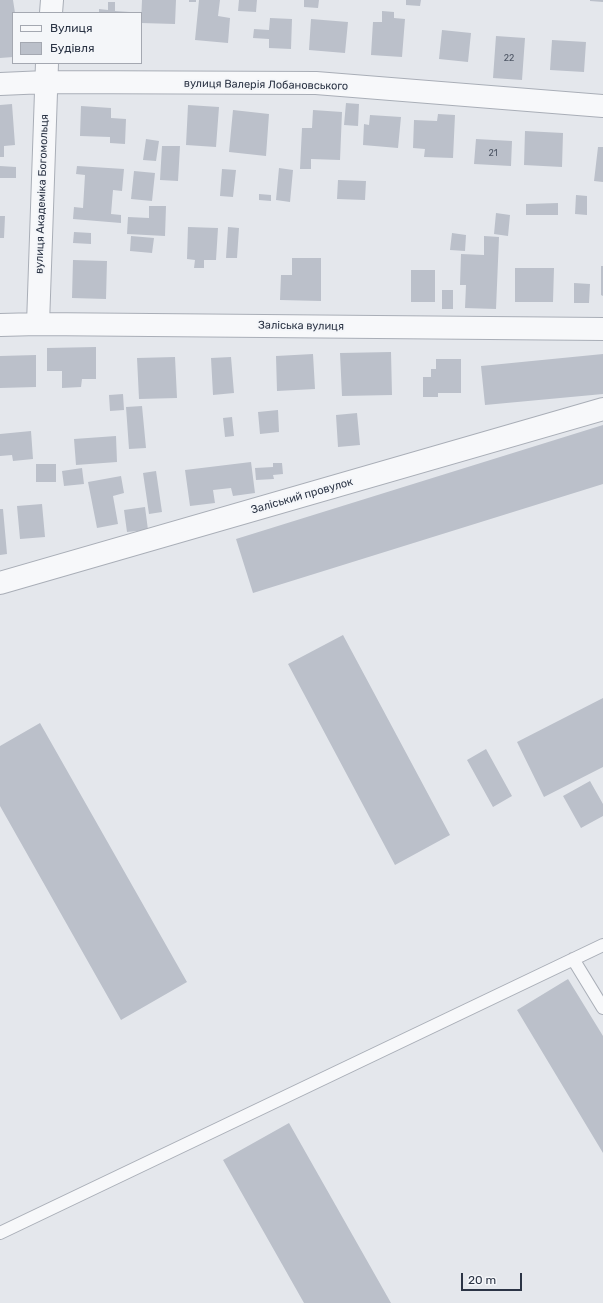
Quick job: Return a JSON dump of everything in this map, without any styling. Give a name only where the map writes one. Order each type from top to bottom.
[{"type":"street","points":[[51,12],[52,0]]},
{"type":"street","name":"вулиця Валерія Лобановського","points":[[0,84],[47,73],[316,83],[603,106]]},
{"type":"street","name":"вулиця Академіка Богомольця","points":[[38,324],[47,73]]},
{"type":"street","name":"Заліська вулиця","points":[[0,325],[38,324],[603,329]]},
{"type":"street","name":"Заліський провулок","points":[[0,582],[603,409]]},
{"type":"lane","points":[[0,1233],[603,945]]},
{"type":"lane","points":[[573,959],[603,1008]]},
{"type":"building","points":[[0,0],[13,0],[15,12],[12,12],[12,57],[0,58]]},
{"type":"building","points":[[142,0],[176,0],[175,24],[142,23]]},
{"type":"building","points":[[189,0],[196,0],[196,2],[189,2]]},
{"type":"building","points":[[199,0],[220,0],[218,16],[230,18],[228,43],[195,40]]},
{"type":"building","points":[[239,0],[257,0],[256,12],[238,11]]},
{"type":"building","points":[[304,0],[319,0],[318,8],[304,7]]},
{"type":"building","points":[[406,0],[421,0],[420,6],[406,5]]},
{"type":"building","points":[[603,0],[603,2],[590,1]]},
{"type":"building","points":[[108,2],[115,2],[115,11],[130,12],[99,12],[99,9],[108,10]]},
{"type":"building","points":[[382,11],[394,12],[394,18],[405,19],[402,57],[371,55],[373,22],[382,22]]},
{"type":"building","points":[[270,18],[292,19],[291,49],[269,48],[269,39],[253,38],[254,29],[269,30]]},
{"type":"building","points":[[311,19],[348,22],[345,53],[309,50]]},
{"type":"building","points":[[442,30],[471,33],[468,62],[439,59]]},
{"type":"building","points":[[496,36],[525,38],[522,80],[493,78]]},
{"type":"building","points":[[552,40],[586,42],[584,72],[550,70]]},
{"type":"building","points":[[346,103],[359,104],[358,126],[344,125]]},
{"type":"building","points":[[12,104],[15,145],[4,146],[4,157],[0,157],[0,105]]},
{"type":"building","points":[[188,105],[219,107],[216,147],[186,145]]},
{"type":"building","points":[[81,106],[111,108],[111,118],[126,119],[125,144],[110,143],[110,137],[80,136]]},
{"type":"building","points":[[233,110],[269,114],[266,156],[229,152]]},
{"type":"building","points":[[313,110],[342,112],[340,160],[311,159],[311,169],[300,169],[302,128],[312,128]]},
{"type":"building","points":[[438,114],[455,115],[453,158],[424,157],[425,149],[413,148],[414,120],[437,121]]},
{"type":"building","points":[[370,115],[401,117],[398,148],[363,145],[364,124],[369,125]]},
{"type":"building","points":[[525,131],[563,133],[562,167],[524,165]]},
{"type":"building","points":[[146,139],[159,141],[156,161],[143,160]]},
{"type":"building","points":[[476,139],[512,141],[511,166],[474,164]]},
{"type":"building","points":[[162,146],[180,146],[178,181],[160,180]]},
{"type":"building","points":[[598,147],[603,147],[603,182],[594,181]]},
{"type":"building","points":[[0,166],[16,167],[16,178],[0,178]]},
{"type":"building","points":[[77,166],[124,169],[122,191],[113,190],[111,214],[121,215],[121,223],[73,219],[74,207],[83,208],[85,175],[76,174]]},
{"type":"building","points":[[279,168],[293,170],[290,202],[276,200]]},
{"type":"building","points":[[222,169],[236,170],[233,197],[220,196]]},
{"type":"building","points":[[134,171],[155,173],[152,201],[131,199]]},
{"type":"building","points":[[338,180],[366,181],[365,200],[337,199]]},
{"type":"building","points":[[259,194],[271,195],[271,201],[259,200]]},
{"type":"building","points":[[576,195],[587,196],[587,215],[575,214]]},
{"type":"building","points":[[558,203],[558,215],[526,215],[526,204]]},
{"type":"building","points":[[149,206],[166,206],[165,236],[127,234],[128,217],[149,218]]},
{"type":"building","points":[[496,213],[510,215],[508,236],[494,234]]},
{"type":"building","points":[[0,216],[5,216],[4,238],[0,238]]},
{"type":"building","points":[[188,227],[218,228],[216,260],[204,260],[204,268],[194,268],[195,260],[187,259]]},
{"type":"building","points":[[228,227],[239,228],[237,258],[226,258]]},
{"type":"building","points":[[74,232],[91,233],[91,244],[73,243]]},
{"type":"building","points":[[452,233],[466,235],[465,251],[450,250]]},
{"type":"building","points":[[131,236],[154,238],[152,253],[130,251]]},
{"type":"building","points":[[484,236],[499,237],[496,309],[465,308],[466,285],[460,285],[461,254],[484,255]]},
{"type":"building","points":[[292,258],[321,258],[321,301],[280,300],[281,275],[292,275]]},
{"type":"building","points":[[73,260],[107,261],[106,299],[72,298]]},
{"type":"building","points":[[601,266],[603,266],[603,296],[601,295]]},
{"type":"building","points":[[515,268],[554,268],[553,302],[515,302]]},
{"type":"building","points":[[411,270],[435,270],[435,302],[411,302]]},
{"type":"building","points":[[574,283],[590,284],[589,303],[574,303]]},
{"type":"building","points":[[442,290],[453,290],[453,309],[442,309]]},
{"type":"building","points":[[96,347],[96,379],[82,379],[81,387],[62,388],[62,371],[47,371],[47,348]]},
{"type":"building","points":[[391,352],[392,395],[342,396],[340,353]]},
{"type":"building","points":[[313,354],[315,389],[277,391],[276,356]]},
{"type":"building","points":[[603,354],[603,394],[485,405],[481,366]]},
{"type":"building","points":[[36,355],[36,387],[0,388],[0,356]]},
{"type":"building","points":[[175,357],[177,398],[139,399],[137,358]]},
{"type":"building","points":[[231,357],[234,393],[213,395],[211,358]]},
{"type":"building","points":[[436,359],[461,359],[461,393],[438,393],[438,397],[423,397],[423,377],[431,377],[431,369],[436,369]]},
{"type":"building","points":[[123,394],[124,410],[110,411],[109,395]]},
{"type":"building","points":[[142,406],[146,448],[129,449],[126,407]]},
{"type":"building","points":[[278,410],[279,432],[260,434],[258,412]]},
{"type":"building","points":[[357,413],[360,445],[338,447],[336,415]]},
{"type":"building","points":[[232,417],[234,436],[225,437],[223,418]]},
{"type":"building","points":[[603,425],[603,484],[253,593],[236,539]]},
{"type":"building","points":[[31,431],[33,459],[13,461],[12,455],[0,456],[0,434]]},
{"type":"building","points":[[116,436],[117,462],[76,465],[74,439]]},
{"type":"building","points":[[251,462],[255,493],[233,496],[231,488],[213,490],[215,503],[190,506],[185,470]]},
{"type":"building","points":[[273,463],[282,463],[283,474],[273,475],[274,479],[256,480],[255,468],[273,467]]},
{"type":"building","points":[[36,464],[56,464],[56,482],[36,482]]},
{"type":"building","points":[[82,468],[84,484],[64,486],[62,471]]},
{"type":"building","points":[[156,471],[162,512],[149,514],[143,473]]},
{"type":"building","points":[[121,476],[124,493],[113,496],[118,524],[97,528],[88,482]]},
{"type":"building","points":[[42,504],[45,537],[20,539],[17,506]]},
{"type":"building","points":[[145,507],[148,530],[127,532],[124,510]]},
{"type":"building","points":[[0,509],[3,509],[7,554],[0,555]]},
{"type":"building","points":[[343,635],[450,835],[395,865],[288,664]]},
{"type":"building","points":[[603,698],[603,767],[544,797],[517,742]]},
{"type":"building","points":[[40,723],[187,982],[121,1020],[0,806],[0,746]]},
{"type":"building","points":[[486,749],[512,796],[493,807],[467,760]]},
{"type":"building","points":[[590,781],[603,804],[603,816],[581,828],[563,796]]},
{"type":"building","points":[[568,979],[603,1036],[603,1153],[517,1010]]},
{"type":"building","points":[[289,1123],[391,1303],[304,1303],[223,1160]]}]
